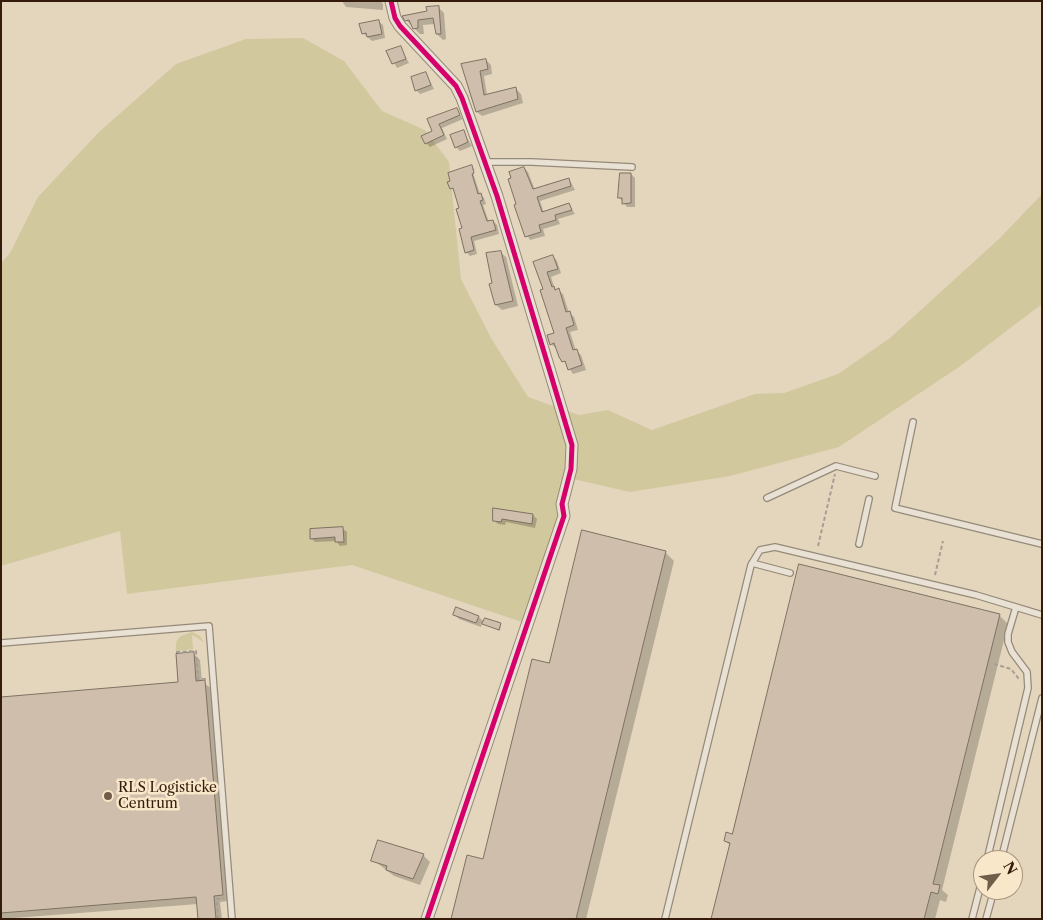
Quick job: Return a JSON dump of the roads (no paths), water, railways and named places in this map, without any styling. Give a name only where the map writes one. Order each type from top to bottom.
[{"type":"street","points":[[391,1],[395,18],[400,26],[456,86],[485,162],[566,422],[572,459],[562,504],[564,516],[427,919]]},
{"type":"lane","points":[[485,162],[532,162],[632,167]]},
{"type":"lane","points":[[913,422],[895,508],[1042,544]]},
{"type":"lane","points":[[767,498],[836,466],[875,476]]},
{"type":"lane","points":[[859,544],[869,499]]},
{"type":"lane","points":[[665,919],[752,563],[760,550],[775,547],[1042,614]]},
{"type":"lane","points":[[752,563],[790,573]]},
{"type":"lane","points":[[989,850],[1028,685],[1027,672],[1012,652],[1008,642],[1008,634],[1016,606]]},
{"type":"lane","points":[[1,643],[209,626],[232,919]]},
{"type":"lane","points":[[1004,850],[1042,698]]},
{"type":"lane","points":[[972,919],[977,900]]},
{"type":"lane","points":[[986,919],[991,900]]},
{"type":"place","name":"RLS Logisticke Centrum","points":[[108,796]]}]
